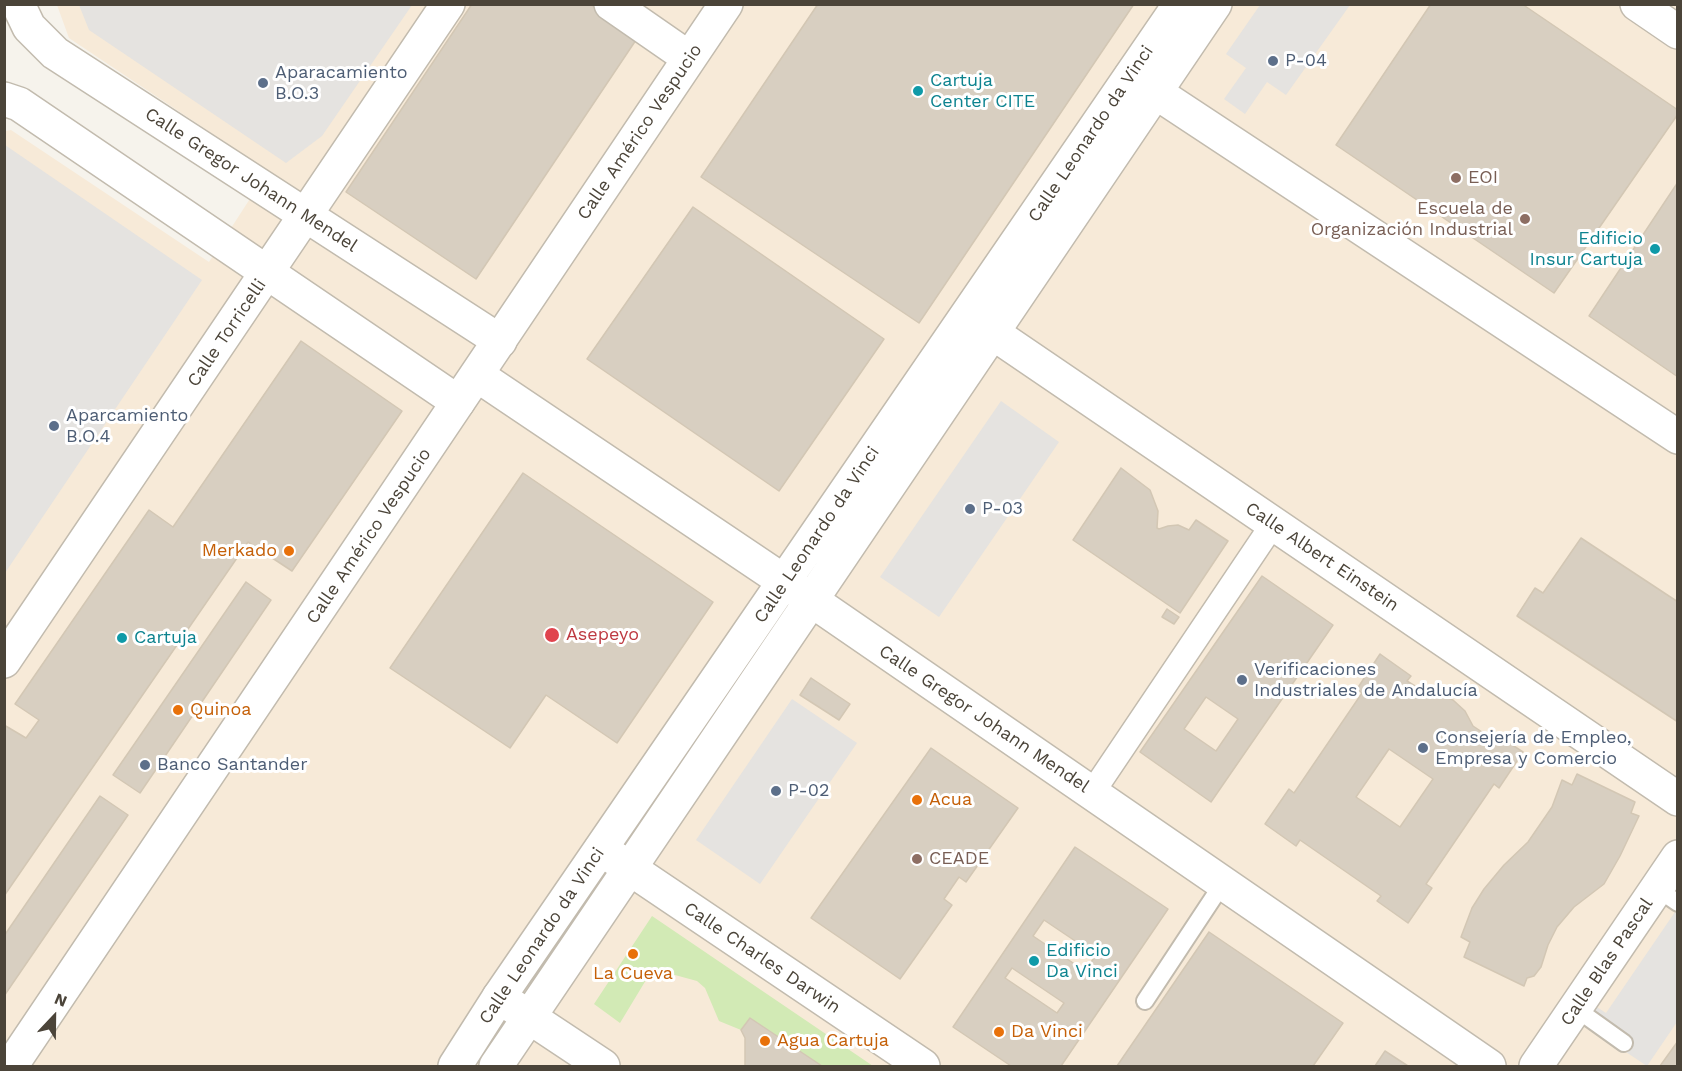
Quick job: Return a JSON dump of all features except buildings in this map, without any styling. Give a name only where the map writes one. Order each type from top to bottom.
[{"type":"street","name":"Calle Gregor Johann Mendel","points":[[18,4],[29,27],[55,53],[500,341]]},
{"type":"street","name":"Calle Torricelli","points":[[4,661],[448,4]]},
{"type":"street","points":[[611,4],[689,58]]},
{"type":"street","name":"Calle Américo Vespucio","points":[[11,1066],[726,4]]},
{"type":"street","name":"Calle Leonardo da Vinci","points":[[1143,84],[1180,4]]},
{"type":"street","name":"Calle Leonardo da Vinci","points":[[496,1066],[812,601],[980,324],[1143,84],[1215,4]]},
{"type":"street","points":[[1637,4],[1677,32]]},
{"type":"street","points":[[1143,84],[1677,437]]},
{"type":"street","points":[[4,99],[19,104],[458,402]]},
{"type":"street","name":"Calle Leonardo da Vinci","points":[[455,1066],[784,582],[980,324]]},
{"type":"street","name":"Calle Albert Einstein","points":[[980,324],[1677,799]]},
{"type":"street","name":"Calle Gregor Johann Mendel","points":[[477,375],[812,601],[1489,1066]]},
{"type":"street","points":[[1092,793],[1273,524]]},
{"type":"street","name":"Calle Charles Darwin","points":[[601,849],[923,1066]]},
{"type":"street","name":"Calle Blas Pascal","points":[[1536,1066],[1575,1008],[1667,896],[1677,857]]},
{"type":"street","points":[[500,997],[603,1066]]},
{"type":"lane","points":[[1145,1001],[1222,883]]},
{"type":"lane","points":[[1575,1008],[1624,1043]]},
{"type":"shaded area","name":"Aparacamiento B.O.3","points":[[79,4],[412,5],[322,136],[286,163],[89,30]]},
{"type":"shaded area","points":[[57,5],[1677,5],[1677,1066],[5,1066],[5,131],[11,130],[209,262],[268,171],[69,38]]},
{"type":"shaded area","name":"P-04","points":[[1260,5],[1350,5],[1286,95],[1267,82],[1245,114],[1224,99],[1246,68],[1226,54]]},
{"type":"shaded area","name":"Aparcamiento B.O.4","points":[[5,145],[202,280],[5,573]]},
{"type":"shaded area","name":"P-03","points":[[1001,401],[1059,442],[939,617],[880,577]]},
{"type":"shaded area","name":"P-02","points":[[792,699],[857,743],[760,884],[696,840]]},
{"type":"shaded area","points":[[1678,883],[1677,1022],[1647,1066],[1581,1022],[1592,1004],[1606,1013],[1675,912],[1659,900]]},
{"type":"green space","points":[[652,916],[873,1066],[822,1066],[750,1018],[741,1030],[719,1021],[705,988],[697,981],[675,975],[661,975],[646,980],[620,1023],[594,1004]]},
{"type":"place","name":"P-04","points":[[1273,61]]},
{"type":"place","name":"Aparacamiento B.O.3","points":[[263,83]]},
{"type":"place","name":"Cartuja Center CITE","points":[[918,91]]},
{"type":"place","name":"EOI","points":[[1456,178]]},
{"type":"place","name":"Escuela de Organización Industrial","points":[[1525,219]]},
{"type":"place","name":"Edificio Insur Cartuja","points":[[1655,249]]},
{"type":"place","name":"Aparcamiento B.O.4","points":[[54,426]]},
{"type":"place","name":"P-03","points":[[970,509]]},
{"type":"place","name":"Merkado","points":[[289,551]]},
{"type":"place","name":"Asepeyo","points":[[552,635]]},
{"type":"place","name":"Cartuja","points":[[122,638]]},
{"type":"place","name":"Verificaciones Industriales de Andalucía","points":[[1242,680]]},
{"type":"place","name":"Quinoa","points":[[178,710]]},
{"type":"place","name":"Consejería de Empleo, Empresa y Comercio","points":[[1423,748]]},
{"type":"place","name":"Banco Santander","points":[[145,765]]},
{"type":"place","name":"P-02","points":[[776,791]]},
{"type":"place","name":"Acua","points":[[917,800]]},
{"type":"place","name":"CEADE","points":[[917,859]]},
{"type":"place","name":"La Cueva","points":[[633,954]]},
{"type":"place","name":"Edificio Da Vinci","points":[[1034,961]]},
{"type":"place","name":"Da Vinci","points":[[999,1032]]},
{"type":"place","name":"Agua Cartuja","points":[[765,1041]]}]
